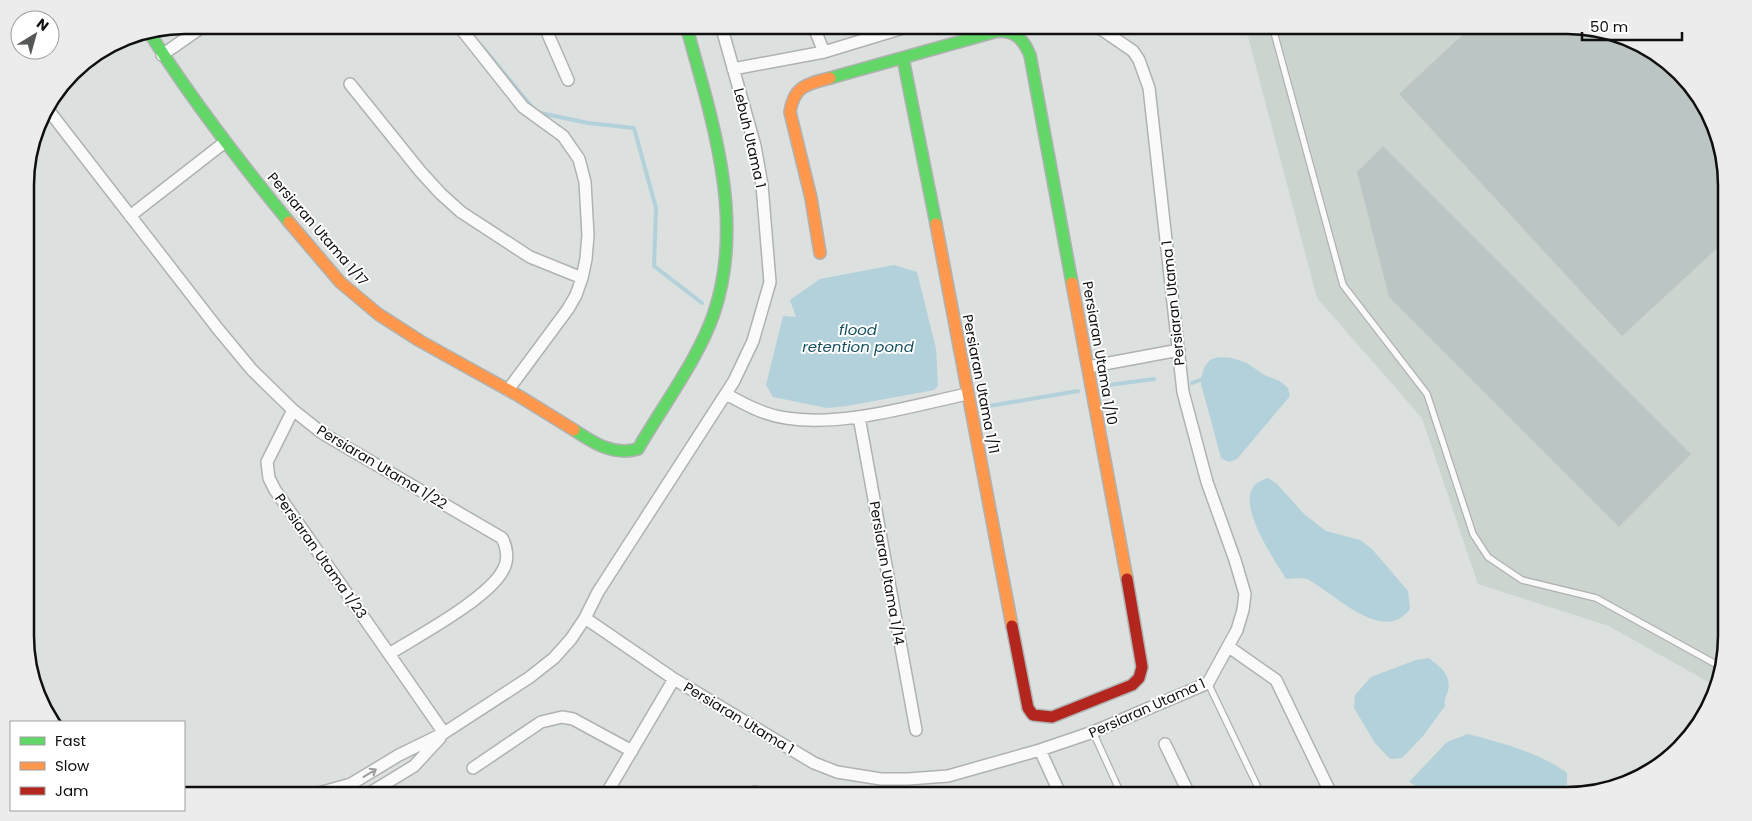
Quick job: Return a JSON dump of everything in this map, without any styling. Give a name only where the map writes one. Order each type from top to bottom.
[{"type":"street","points":[[162,55],[193,34]]},
{"type":"street","points":[[465,34],[523,107],[563,136],[579,159],[585,182],[588,235],[586,259],[576,295],[568,309],[508,390]]},
{"type":"street","points":[[548,34],[568,80]]},
{"type":"street","name":"Persiaran Utama 1/17","points":[[152,38],[162,55],[225,142],[334,275],[353,295],[443,355],[508,390],[598,445],[607,450],[632,451],[638,449],[697,349],[713,314],[721,288],[726,257],[727,220],[721,161],[688,34]]},
{"type":"street","name":"Lebuh Utama 1","points":[[723,34],[755,146],[762,185],[770,282],[753,341],[726,394]]},
{"type":"street","points":[[817,34],[824,52]]},
{"type":"street","points":[[733,69],[824,52],[883,34]]},
{"type":"street","name":"Persiaran Utama 1/10","points":[[903,58],[987,34]]},
{"type":"street","name":"Persiaran Utama 1/10","points":[[1016,34],[1025,41],[1030,55],[1143,671],[1139,680],[1132,685],[1052,716],[1033,715]]},
{"type":"street","name":"Persiaran Utama 1","points":[[586,618],[674,679],[814,763],[837,772],[881,780],[948,776],[1040,750],[1093,732],[1208,683],[1238,630],[1245,594],[1235,560],[1206,482],[1184,392],[1149,88],[1139,60],[1133,51],[1109,34]]},
{"type":"street","points":[[820,253],[810,198],[790,112],[791,103],[797,91],[807,84],[903,58]]},
{"type":"street","name":"Persiaran Utama 1/11","points":[[903,58],[938,231],[1025,698],[1033,715]]},
{"type":"street","points":[[350,84],[426,179],[461,212],[530,257],[582,278]]},
{"type":"street","name":"Persiaran Utama 1/22","points":[[51,115],[218,329],[252,370],[293,410],[322,433],[502,538],[507,546],[504,569],[494,582],[478,598],[389,654]]},
{"type":"street","points":[[130,216],[225,142]]},
{"type":"street","points":[[1088,367],[1179,350]]},
{"type":"street","points":[[340,787],[351,784],[399,755],[444,733],[538,672],[554,658],[586,618],[604,584],[726,394],[750,407],[784,418],[808,420],[859,417],[967,394]]},
{"type":"street","name":"Persiaran Utama 1/23","points":[[293,410],[267,462],[269,478],[275,490],[444,733]]},
{"type":"street","name":"Persiaran Utama 1/14","points":[[859,417],[916,730]]},
{"type":"street","points":[[1229,647],[1276,680],[1328,787]]},
{"type":"street","points":[[610,787],[674,679]]},
{"type":"street","points":[[473,768],[551,718],[573,718],[632,751]]},
{"type":"street","points":[[380,787],[414,766],[444,733]]},
{"type":"street","points":[[1165,744],[1186,787]]},
{"type":"street","points":[[1040,750],[1057,787]]},
{"type":"lane","points":[[1274,34],[1343,286],[1427,394],[1473,534],[1488,557],[1522,580],[1596,598],[1715,664]]},
{"type":"lane","points":[[1208,683],[1258,787]]},
{"type":"lane","points":[[1093,732],[1118,787]]},
{"type":"shaded area","points":[[1247,34],[1577,34],[1607,39],[1625,45],[1643,54],[1674,78],[1698,109],[1707,127],[1717,165],[1718,637],[1717,656],[1710,683],[1609,626],[1478,584],[1422,418],[1317,298]]},
{"type":"water","name":"flood retention pond","points":[[894,265],[917,272],[936,349],[938,386],[934,390],[827,408],[773,397],[766,385],[783,316],[796,317],[790,300],[820,279]]},
{"type":"water","points":[[1218,357],[1232,358],[1247,363],[1264,375],[1280,381],[1288,388],[1290,396],[1237,459],[1229,462],[1221,458],[1200,380],[1205,366],[1210,360]]},
{"type":"water","points":[[1268,478],[1277,484],[1304,514],[1326,531],[1360,540],[1372,549],[1408,591],[1410,609],[1399,619],[1386,622],[1373,619],[1345,605],[1307,579],[1286,579],[1260,533],[1250,507],[1250,495],[1254,486]]},
{"type":"water","points":[[1429,658],[1447,676],[1449,685],[1445,706],[1423,736],[1402,758],[1390,759],[1375,743],[1354,708],[1355,695],[1371,677],[1416,660]]},
{"type":"water","points":[[1468,734],[1519,749],[1544,759],[1567,773],[1567,786],[1418,787],[1409,782],[1447,742]]},
{"type":"building","points":[[1463,34],[1577,34],[1607,39],[1625,45],[1643,54],[1674,78],[1698,109],[1707,127],[1717,165],[1718,247],[1622,336],[1399,94]]},
{"type":"building","points":[[1383,146],[1691,454],[1619,527],[1389,297],[1357,172]]},
{"type":"waterway","points":[[481,45],[536,112],[588,123],[634,128],[656,208],[654,266],[702,303]]},
{"type":"waterway","points":[[1101,386],[1154,379]]},
{"type":"waterway","points":[[1192,383],[1200,380]]},
{"type":"waterway","points":[[983,407],[1078,391]]},
{"type":"traffic: fast","points":[[574,430],[604,447],[620,451],[638,449],[690,365],[714,313],[723,277],[727,241],[726,204],[714,132],[688,34]]},
{"type":"traffic: fast","points":[[830,78],[987,34]]},
{"type":"traffic: fast","points":[[1014,34],[1022,40],[1030,55],[1072,283]]},
{"type":"traffic: fast","points":[[153,37],[216,129],[289,222]]},
{"type":"traffic: fast","points":[[903,58],[936,224]]},
{"type":"traffic: slow","points":[[820,253],[811,198],[790,112],[798,91],[815,82],[830,78]]},
{"type":"traffic: slow","points":[[289,222],[340,282],[378,314],[420,341],[519,396],[574,430]]},
{"type":"traffic: slow","points":[[936,224],[1012,626]]},
{"type":"traffic: slow","points":[[1072,283],[1127,579]]},
{"type":"traffic: jam","points":[[1012,626],[1028,708],[1033,715],[1052,717],[1132,685],[1139,678],[1142,667],[1127,579]]}]
